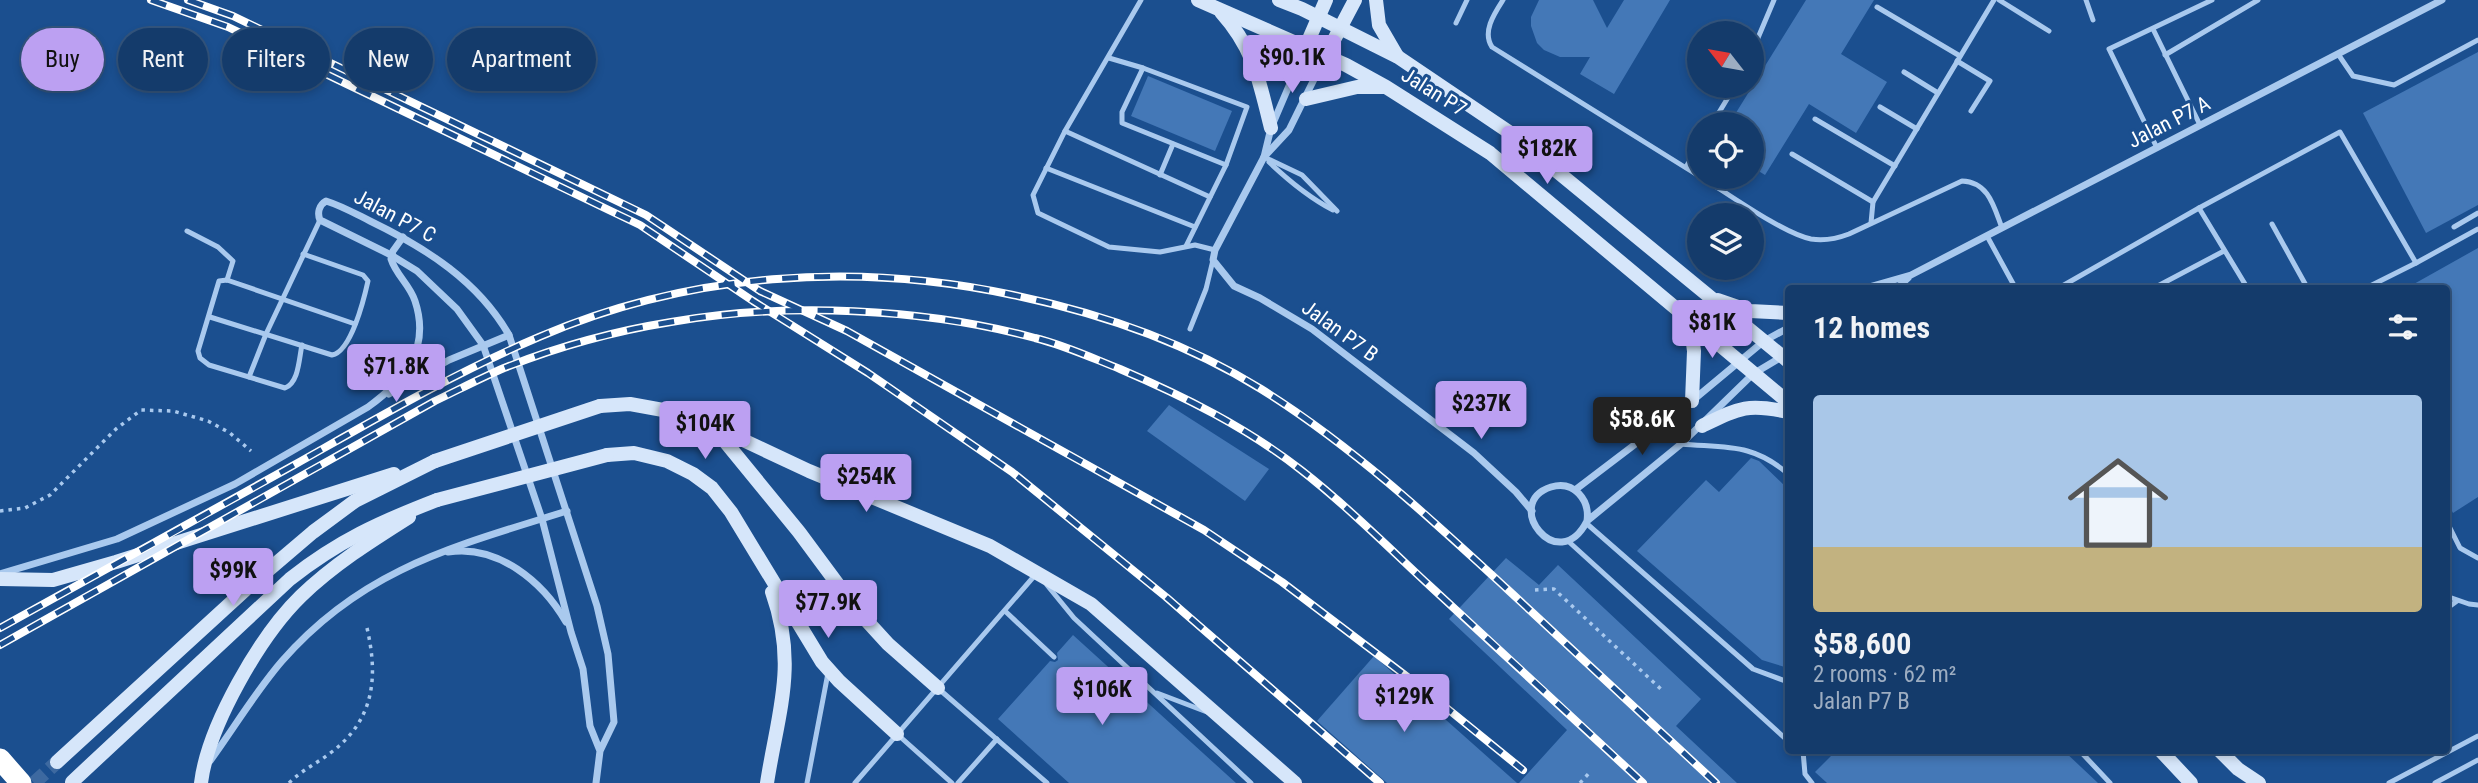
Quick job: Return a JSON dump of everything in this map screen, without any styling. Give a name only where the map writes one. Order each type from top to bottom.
[{"type":"highway","points":[[0,759],[21,783]]},
{"type":"street","name":"Jalan P7","points":[[1198,0],[1326,55],[1386,87],[1490,153],[1785,400]]},
{"type":"street","name":"Jalan P7","points":[[1279,0],[1398,57],[1509,132],[1710,298],[1785,356]]},
{"type":"street","points":[[1213,260],[1215,250],[1264,157],[1271,128],[1326,0]]},
{"type":"street","points":[[1264,157],[1289,130],[1355,0]]},
{"type":"street","points":[[1376,0],[1379,24],[1398,57]]},
{"type":"street","name":"Jalan P7 A","points":[[1876,285],[1911,275],[2442,0]]},
{"type":"street","points":[[1217,8],[1237,31],[1253,58],[1271,128]]},
{"type":"street","points":[[1306,99],[1357,87],[1386,87]]},
{"type":"street","name":"Jalan P7 C","points":[[596,783],[600,751],[614,722],[609,664],[597,606],[509,335],[480,294],[454,270],[403,237],[326,201],[318,211],[320,220],[417,271],[439,289],[470,324],[483,345],[542,519],[583,669],[590,726],[600,751]]},
{"type":"street","points":[[368,407],[403,376],[413,360],[417,344],[420,323],[415,302],[409,287],[393,265],[391,255],[403,237]]},
{"type":"street","name":"Jalan P7 B","points":[[1213,260],[1234,286],[1311,329],[1474,453],[1516,492],[1532,511],[1533,523],[1544,537],[1568,541]]},
{"type":"street","name":"Jalan P7 A","points":[[1900,285],[1911,275]]},
{"type":"street","points":[[1710,298],[1750,311],[1785,313]]},
{"type":"street","points":[[1690,320],[1694,351],[1692,401]]},
{"type":"street","points":[[1575,490],[1692,401],[1764,341],[1785,330]]},
{"type":"street","points":[[0,577],[117,539],[234,484],[449,360],[509,335]]},
{"type":"street","points":[[1586,522],[1702,426],[1754,374],[1785,358]]},
{"type":"street","points":[[0,577],[52,580],[435,461],[600,406],[630,404],[674,412],[711,425],[809,471],[990,546],[1091,604],[1295,783]]},
{"type":"street","points":[[1702,426],[1740,408],[1763,407],[1785,411]]},
{"type":"street","points":[[711,425],[799,532],[856,609],[888,644],[938,688]]},
{"type":"street","points":[[72,782],[290,579],[346,539],[382,521],[437,500],[607,455],[634,453],[667,461],[693,474],[712,488],[731,512],[808,642],[828,669],[897,734]]},
{"type":"street","points":[[57,762],[245,590],[313,532],[355,501],[435,461]]},
{"type":"street","points":[[1532,511],[1535,500],[1543,491],[1553,486],[1565,486],[1575,490],[1585,500],[1588,514],[1579,534],[1568,541]]},
{"type":"street","points":[[201,777],[214,732],[229,700],[272,632],[300,598],[366,543],[437,500]]},
{"type":"street","points":[[201,777],[282,661],[313,629],[368,587],[431,555],[567,511]]},
{"type":"street","points":[[431,555],[454,551],[479,553],[510,565],[553,600],[571,632]]},
{"type":"street","points":[[754,552],[773,594],[781,622],[785,653],[786,685],[767,783]]},
{"type":"street","points":[[2164,754],[2191,783]]},
{"type":"street","points":[[2222,754],[2249,783]]},
{"type":"street","points":[[2222,754],[2259,783]]},
{"type":"lane","points":[[1141,0],[1046,168],[1033,195],[1038,213],[1109,247],[1160,252],[1195,245],[1215,250]]},
{"type":"lane","points":[[1455,23],[1467,0]]},
{"type":"lane","points":[[1503,0],[1489,29],[1487,40],[1492,47],[1686,167]]},
{"type":"lane","points":[[1764,24],[1774,0]]},
{"type":"lane","points":[[1871,223],[1873,202],[1996,0],[2049,30]]},
{"type":"lane","points":[[2086,0],[2093,20]]},
{"type":"lane","points":[[2157,148],[2109,49],[2212,0]]},
{"type":"lane","points":[[2165,55],[2258,0]]},
{"type":"lane","points":[[1877,7],[1990,81],[1971,111]]},
{"type":"lane","points":[[2153,29],[2200,125]]},
{"type":"lane","points":[[2338,54],[2353,76],[2393,85],[2478,40]]},
{"type":"lane","points":[[1109,58],[1247,107],[1226,165],[1185,246]]},
{"type":"lane","points":[[1143,68],[1122,112],[1122,123],[1226,165]]},
{"type":"lane","points":[[1904,72],[1938,93]]},
{"type":"lane","points":[[1880,107],[1917,129]]},
{"type":"lane","points":[[1815,118],[1895,166]]},
{"type":"lane","points":[[1065,131],[1210,197]]},
{"type":"lane","points":[[2064,285],[2340,132],[2416,263]]},
{"type":"lane","points":[[1160,175],[1173,144]]},
{"type":"lane","points":[[1792,155],[1873,202]]},
{"type":"lane","points":[[1264,157],[1302,175],[1337,211],[1317,202],[1294,185],[1264,157]]},
{"type":"lane","points":[[1046,168],[1195,227]]},
{"type":"lane","points":[[1721,189],[1787,229],[1809,239],[1821,240],[1840,238],[1949,185],[1968,181],[1988,192],[2002,228]]},
{"type":"lane","points":[[2199,208],[2245,285]]},
{"type":"lane","points":[[2454,227],[2478,213]]},
{"type":"lane","points":[[249,377],[266,334],[320,220]]},
{"type":"lane","points":[[2272,224],[2306,285]]},
{"type":"lane","points":[[2372,285],[2478,229]]},
{"type":"lane","points":[[187,231],[218,247],[233,261],[227,280]]},
{"type":"lane","points":[[1987,236],[2014,285]]},
{"type":"lane","points":[[2160,285],[2224,251]]},
{"type":"lane","points":[[210,317],[332,355],[338,354],[344,349],[355,324],[368,281],[363,275],[303,254]]},
{"type":"lane","points":[[1190,329],[1206,289],[1213,260]]},
{"type":"lane","points":[[302,345],[294,380],[291,386],[285,388],[209,365],[200,358],[198,351],[219,281],[227,280],[355,324]]},
{"type":"lane","points":[[2167,281],[2169,285]]},
{"type":"lane","points":[[1681,444],[1752,450],[1773,461],[1785,471]]},
{"type":"lane","points":[[1586,522],[1753,669],[1785,681]]},
{"type":"lane","points":[[2450,528],[2460,548],[2478,558]]},
{"type":"lane","name":"Jalan P7 B","points":[[1568,541],[1785,738]]},
{"type":"lane","points":[[855,783],[1037,573],[1074,618],[1251,783]]},
{"type":"lane","points":[[2450,598],[2478,605]]},
{"type":"lane","points":[[2450,605],[2457,601]]},
{"type":"lane","points":[[1005,611],[1054,657]]},
{"type":"lane","points":[[807,783],[828,669]]},
{"type":"lane","points":[[938,688],[1047,783]]},
{"type":"lane","points":[[1154,692],[1218,716]]},
{"type":"lane","points":[[897,734],[952,783]]},
{"type":"lane","points":[[2450,751],[2478,736]]},
{"type":"lane","points":[[958,783],[997,739]]},
{"type":"lane","points":[[1803,754],[1805,775],[1812,783]]},
{"type":"lane","points":[[2083,754],[2110,783]]},
{"type":"lane","points":[[2389,783],[2444,754]]},
{"type":"lane","points":[[2435,783],[2478,760]]},
{"type":"path","points":[[0,512],[25,509],[50,495],[116,429],[141,410],[173,411],[208,421],[230,433],[251,451]]},
{"type":"path","points":[[1535,590],[1555,589],[1664,692]]},
{"type":"path","points":[[289,783],[303,769],[334,751],[352,732],[370,703],[374,679],[368,628]]},
{"type":"path","points":[[1580,783],[1591,771]]},
{"type":"building","points":[[1539,0],[1593,0],[1607,28],[1624,0],[1670,0],[1614,94],[1580,74],[1590,57],[1560,57],[1544,50],[1537,43],[1531,17]]},
{"type":"building","points":[[1806,0],[1874,0],[1841,54],[1887,82],[1856,133],[1809,104],[1765,175],[1764,112],[1736,112],[1745,98],[1764,98],[1764,68]]},
{"type":"building","points":[[2478,52],[2478,205],[2426,233],[2363,113]]},
{"type":"building","points":[[1148,76],[1232,111],[1215,151],[1131,116]]},
{"type":"building","points":[[2478,248],[2478,497],[2453,513],[2450,507],[2450,285],[2412,285]]},
{"type":"building","points":[[1169,405],[1269,469],[1245,501],[1147,431]]},
{"type":"building","points":[[1751,458],[1759,461],[1785,486],[1785,667],[1762,660],[1637,551],[1706,480],[1719,492]]},
{"type":"building","points":[[1506,558],[1539,585],[1558,565],[1701,699],[1676,726],[1737,783],[1519,783],[1567,730],[1449,619]]},
{"type":"building","points":[[1073,635],[1236,783],[1069,783],[998,719],[1050,661],[1058,660],[1057,653]]},
{"type":"building","points":[[1374,656],[1517,783],[1387,783],[1317,721]]},
{"type":"building","points":[[1833,754],[2067,754],[2098,783],[1827,783],[1815,772]]},
{"type":"tunnel","points":[[34,783],[57,762]]},
{"type":"railway","points":[[151,0],[228,27],[640,225],[753,301],[868,373],[1012,472],[1166,597],[1380,783]]},
{"type":"railway","points":[[188,0],[233,16],[646,215],[760,291],[847,331],[1204,530],[1282,582],[1422,688],[1523,770]]},
{"type":"railway","points":[[0,628],[415,398],[539,337],[596,315],[713,287],[773,279],[833,276],[893,278],[953,284],[1013,295],[1110,320],[1172,343],[1261,389],[1358,458],[1418,509],[1716,783]]},
{"type":"railway","points":[[0,645],[435,401],[524,360],[608,335],[715,316],[807,310],[901,314],[992,328],[1067,348],[1167,390],[1258,440],[1318,483],[1351,512],[1643,783]]}]
